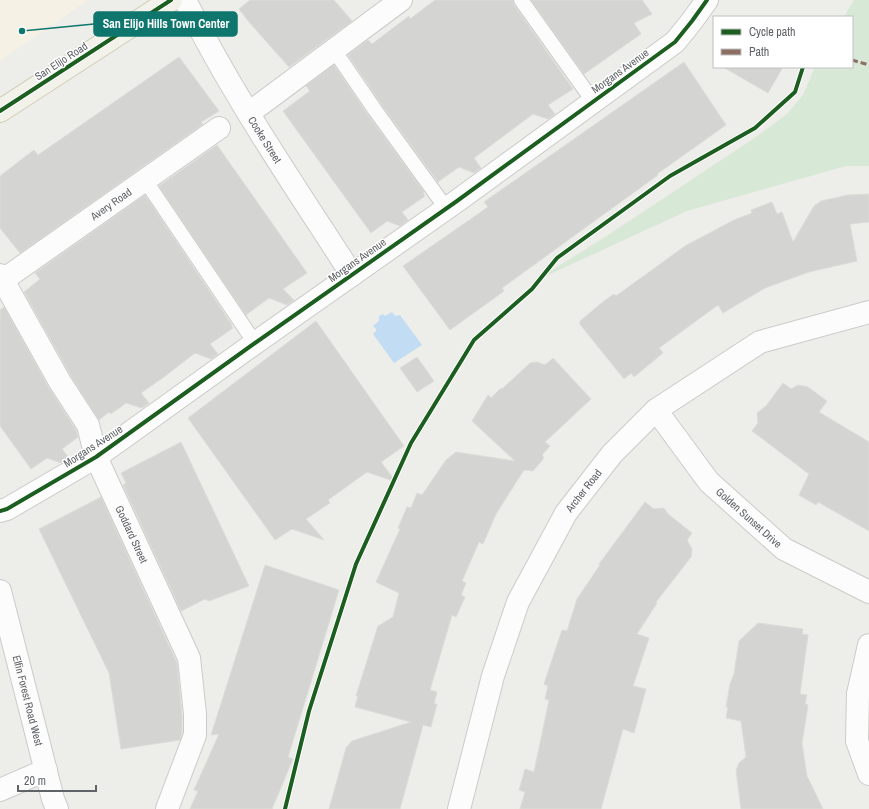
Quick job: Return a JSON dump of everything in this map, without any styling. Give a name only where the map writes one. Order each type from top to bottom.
[{"type":"main road","name":"San Elijo Road","points":[[0,111],[171,0]]},
{"type":"street","name":"Cooke Street","points":[[185,0],[249,113],[352,275]]},
{"type":"street","points":[[249,113],[401,0]]},
{"type":"street","name":"Morgans Avenue","points":[[0,511],[7,509],[96,457],[446,208],[675,42],[707,0]]},
{"type":"street","name":"Avery Road","points":[[2,277],[219,128]]},
{"type":"street","name":"Goddard Street","points":[[2,277],[60,382],[88,425],[96,457],[189,658],[195,714],[195,735],[167,809]]},
{"type":"street","name":"Archer Road","points":[[459,809],[493,676],[518,602],[566,513],[612,454],[656,410],[760,342],[869,312]]},
{"type":"street","name":"Golden Sunset Drive","points":[[656,410],[709,482],[784,549],[869,592]]},
{"type":"street","name":"Elfin Forest Road West","points":[[0,591],[53,798],[58,809]]},
{"type":"street","points":[[869,645],[858,694],[857,741],[869,774]]},
{"type":"street","points":[[0,790],[46,770]]},
{"type":"lane","points":[[521,0],[593,101]]},
{"type":"lane","points":[[334,50],[446,208]]},
{"type":"lane","points":[[145,180],[255,343]]},
{"type":"shaded area","points":[[0,0],[88,0],[0,61]]},
{"type":"green space","points":[[854,0],[869,0],[869,166],[846,166],[687,211],[533,282],[605,237],[753,139],[787,114],[803,95],[815,68],[853,68],[853,16],[845,16]]},
{"type":"water","points":[[392,312],[395,316],[400,315],[422,345],[394,363],[373,334],[376,329],[373,326],[379,321],[379,316],[383,314],[385,316]]},
{"type":"building","points":[[250,0],[334,0],[352,21],[289,67],[239,9]]},
{"type":"building","points":[[435,0],[513,0],[514,5],[573,89],[548,105],[555,114],[548,119],[533,114],[474,158],[481,168],[474,173],[459,167],[438,182],[348,55],[368,40],[372,44],[409,16],[410,19]]},
{"type":"building","points":[[531,0],[642,0],[652,14],[634,23],[641,34],[584,74]]},
{"type":"building","points":[[179,57],[219,111],[201,122],[203,124],[20,253],[0,228],[0,176],[34,150],[38,155]]},
{"type":"building","points":[[684,62],[726,125],[502,288],[504,291],[450,330],[403,266],[488,207],[484,202]]},
{"type":"building","points":[[334,65],[424,192],[423,193],[425,196],[402,212],[408,220],[400,226],[387,221],[371,233],[283,111],[310,91],[306,86]]},
{"type":"building","points":[[725,68],[782,68],[768,93]]},
{"type":"building","points":[[217,145],[307,273],[283,289],[294,300],[287,305],[269,298],[246,315],[159,186]]},
{"type":"building","points":[[869,194],[869,222],[850,224],[857,261],[809,272],[765,288],[723,313],[718,305],[659,348],[663,353],[634,377],[631,373],[624,379],[579,323],[604,301],[614,294],[616,296],[685,246],[734,220],[752,213],[751,210],[772,202],[777,214],[782,212],[793,242],[814,206],[821,201],[848,195]]},
{"type":"building","points":[[145,195],[233,328],[210,344],[218,354],[211,359],[195,353],[141,393],[149,403],[142,408],[126,403],[111,414],[109,412],[99,420],[71,376],[24,292],[40,279],[35,273]]},
{"type":"building","points":[[4,307],[49,388],[76,430],[78,437],[62,449],[69,458],[61,463],[47,458],[31,469],[0,426],[0,310]]},
{"type":"building","points":[[316,321],[404,446],[381,462],[396,482],[367,472],[328,500],[330,503],[306,519],[324,540],[292,529],[275,540],[188,418]]},
{"type":"building","points":[[417,357],[434,381],[417,392],[400,368]]},
{"type":"building","points":[[553,358],[591,399],[545,442],[550,446],[542,455],[544,458],[533,471],[524,470],[496,514],[483,544],[479,542],[462,581],[466,583],[461,595],[465,597],[456,617],[452,615],[430,690],[437,692],[434,704],[437,704],[431,727],[423,725],[400,809],[329,809],[346,748],[352,741],[411,722],[355,707],[358,696],[356,696],[378,626],[393,617],[399,593],[376,582],[400,529],[398,528],[407,507],[411,508],[417,493],[422,495],[446,460],[456,452],[515,461],[472,421],[488,395],[491,398],[530,363],[537,362],[545,365]]},
{"type":"building","points":[[783,383],[791,389],[798,385],[808,387],[827,401],[819,412],[869,442],[869,531],[818,502],[816,505],[799,495],[809,474],[752,431],[758,423],[757,413],[766,406]]},
{"type":"building","points":[[181,442],[249,586],[209,601],[205,599],[181,611],[123,485],[126,483],[121,473]]},
{"type":"building","points":[[101,497],[177,663],[182,715],[182,733],[180,740],[121,749],[109,673],[39,529]]},
{"type":"building","points":[[645,502],[654,509],[664,508],[668,514],[692,533],[687,540],[692,549],[691,557],[656,602],[657,603],[637,634],[649,638],[633,686],[646,689],[634,733],[623,729],[601,809],[520,809],[525,792],[519,790],[525,769],[534,772],[549,700],[545,699],[548,686],[544,684],[562,630],[567,631],[577,599],[600,565],[599,564]]},
{"type":"building","points":[[265,565],[339,590],[288,757],[293,759],[272,809],[190,809],[198,791],[194,790],[219,734],[211,735]]},
{"type":"building","points":[[758,623],[803,629],[802,634],[808,635],[800,694],[807,695],[805,704],[808,705],[802,743],[807,776],[823,809],[741,809],[736,770],[739,763],[746,757],[741,721],[726,718],[728,707],[726,707],[730,684],[734,674],[739,641]]},
{"type":"marked path","points":[[853,60],[869,65]]},
{"type":"cycle path","points":[[0,111],[171,0]]},
{"type":"cycle path","points":[[0,511],[7,509],[96,457],[457,201],[675,42],[707,0]]},
{"type":"cycle path","points":[[285,809],[309,711],[356,564],[411,443],[474,340],[532,289],[557,258],[670,176],[755,128],[795,92],[803,68]]},
{"type":"place","name":"San Elijo Hills Town Center","points":[[22,31]]}]
